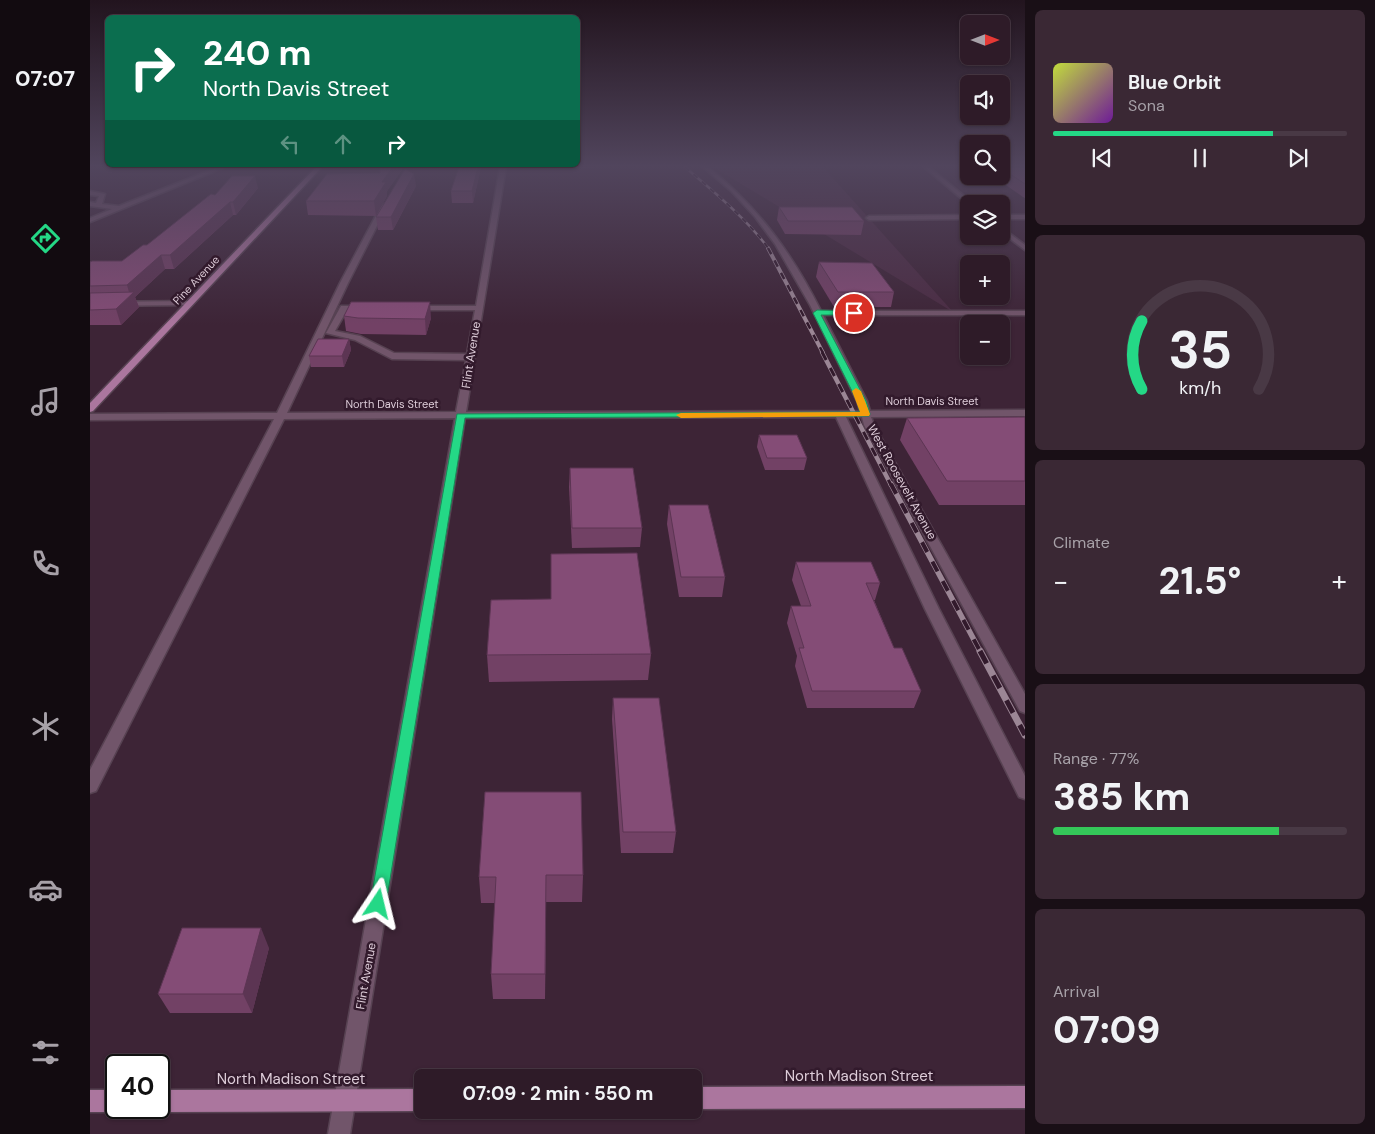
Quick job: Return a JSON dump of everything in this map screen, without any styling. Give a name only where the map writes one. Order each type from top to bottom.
[{"type":"main road","name":"Pine Avenue","points":[[90,409],[268,220]]},
{"type":"main road","name":"North Madison Street","points":[[702,1098],[1025,1096]]},
{"type":"main road","name":"North Madison Street","points":[[170,1101],[414,1100]]},
{"type":"main road","points":[[90,1101],[105,1101]]},
{"type":"street","points":[[90,786],[280,417],[344,283],[377,220]]},
{"type":"street","name":"Flint Avenue","points":[[339,1134],[495,220]]},
{"type":"street","name":"West Roosevelt Avenue","points":[[760,220],[771,232],[793,266],[862,401],[869,424],[1025,707]]},
{"type":"street","points":[[1010,236],[1025,248]]},
{"type":"street","points":[[90,304],[189,303]]},
{"type":"street","points":[[372,308],[344,308],[330,333],[357,338],[392,356],[471,357]]},
{"type":"street","points":[[409,308],[479,308]]},
{"type":"street","points":[[817,313],[1025,313]]},
{"type":"street","name":"North Davis Street","points":[[90,417],[1025,413]]},
{"type":"street","name":"West Roosevelt Avenue","points":[[840,415],[932,609],[1025,792]]},
{"type":"shaded area","points":[[801,220],[870,220],[953,312]]},
{"type":"building","points":[[178,220],[210,220],[170,255],[161,255],[127,285],[90,286],[90,262],[122,261],[143,245],[147,245]]},
{"type":"building","points":[[787,220],[864,221],[788,221]]},
{"type":"building","points":[[819,262],[872,263],[894,292],[838,292]]},
{"type":"building","points":[[134,292],[116,309],[90,310],[90,293]]},
{"type":"building","points":[[351,302],[430,302],[425,319],[344,316]]},
{"type":"building","points":[[318,339],[349,339],[342,356],[309,356]]},
{"type":"building","points":[[1025,417],[1025,481],[947,481],[907,418]]},
{"type":"building","points":[[759,435],[797,435],[807,458],[767,458]]},
{"type":"building","points":[[570,468],[633,468],[642,528],[572,528]]},
{"type":"building","points":[[669,505],[708,505],[725,577],[681,577]]},
{"type":"building","points":[[637,553],[651,654],[487,655],[491,600],[551,599],[551,554]]},
{"type":"building","points":[[796,562],[871,562],[880,583],[866,583],[894,648],[902,648],[921,691],[812,691],[799,648],[804,648],[791,606],[811,606]]},
{"type":"building","points":[[613,698],[659,698],[676,832],[623,832]]},
{"type":"building","points":[[485,792],[581,792],[583,875],[546,875],[545,974],[491,974],[496,877],[479,877]]},
{"type":"building","points":[[182,928],[261,928],[243,994],[158,994]]},
{"type":"railway","points":[[744,220],[769,249]]},
{"type":"railway","points":[[768,248],[823,353]]},
{"type":"railway","points":[[822,352],[891,485]]},
{"type":"railway","points":[[891,484],[981,653]]},
{"type":"railway","points":[[980,651],[1025,735]]},
{"type":"slow traffic","points":[[681,415],[866,414],[862,401],[856,391]]},
{"type":"route","points":[[378,904],[461,416],[866,414],[862,401],[817,313],[854,313]]}]
